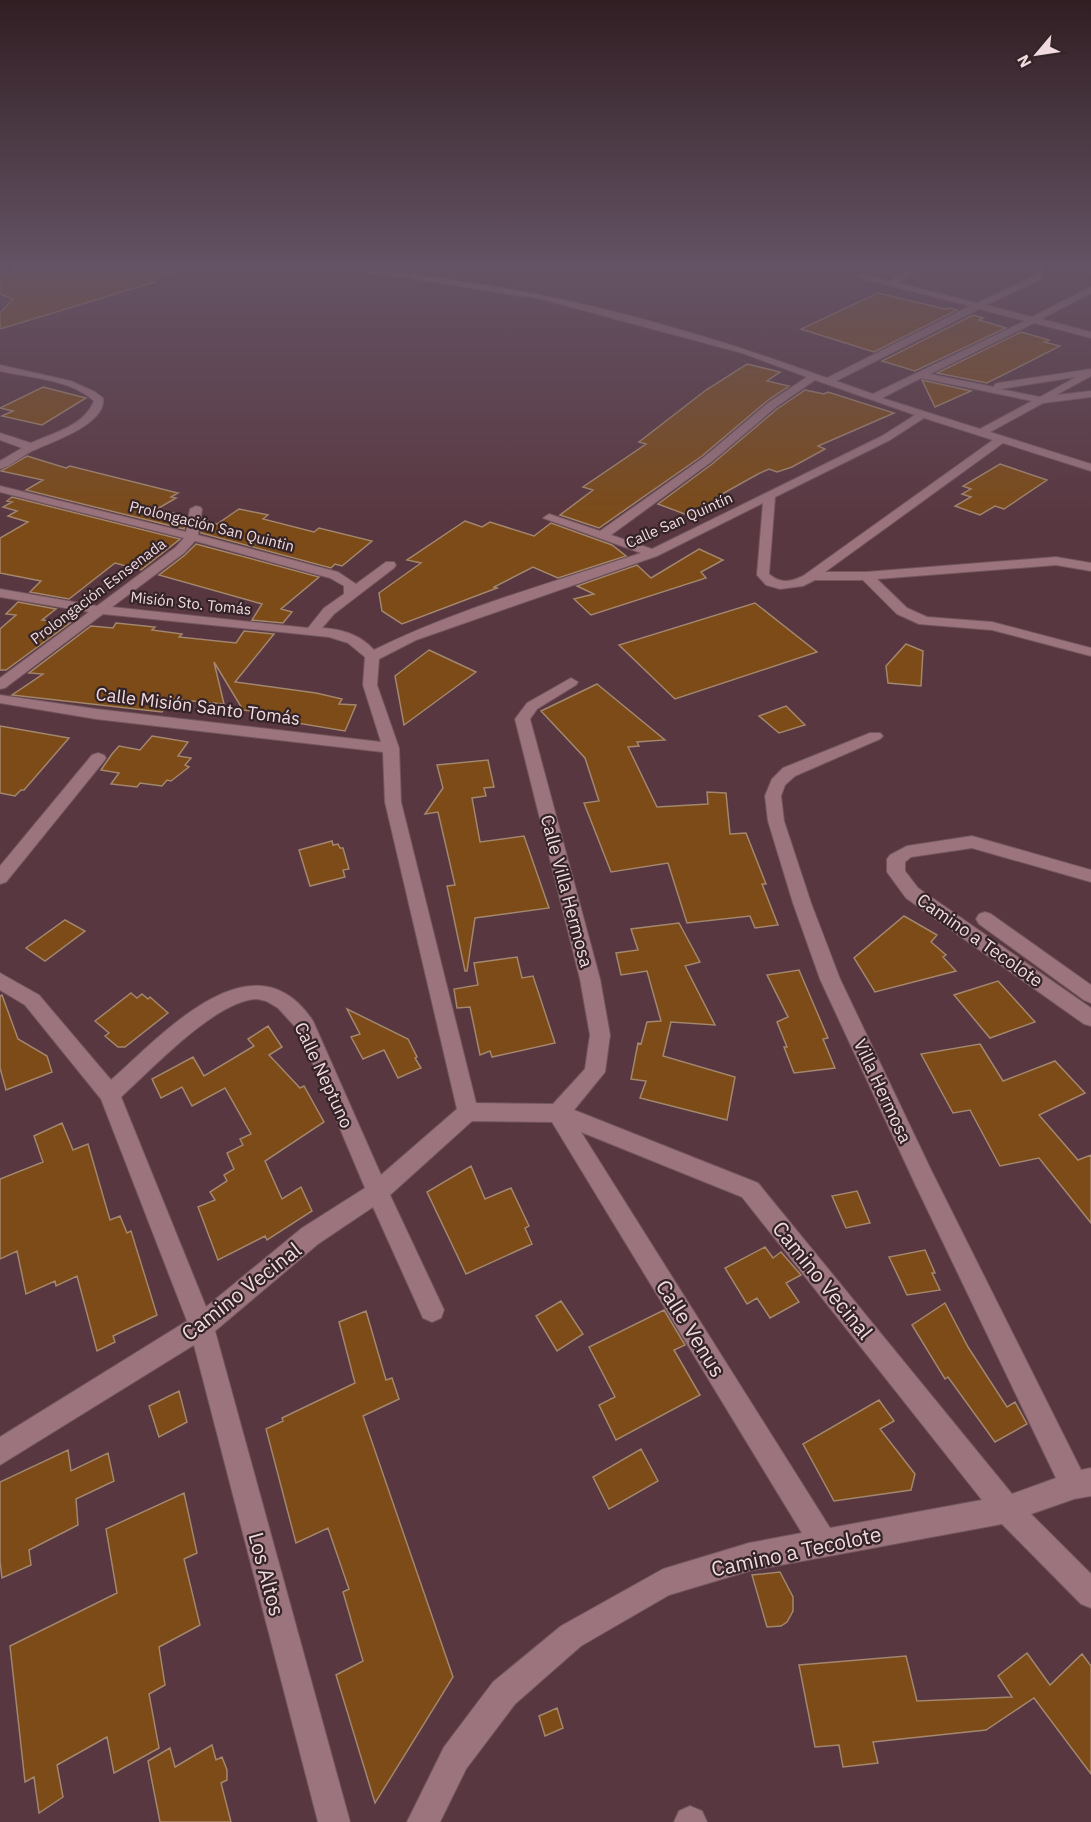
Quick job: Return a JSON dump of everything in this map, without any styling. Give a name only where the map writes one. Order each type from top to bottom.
[{"type":"street","points":[[750,353],[873,398],[1091,468]]},
{"type":"street","points":[[826,382],[885,353]]},
{"type":"street","points":[[873,398],[964,353]]},
{"type":"street","points":[[0,368],[75,386],[88,391],[99,400],[98,407],[80,424],[31,447],[0,466]]},
{"type":"street","points":[[983,388],[1091,372]]},
{"type":"street","points":[[981,433],[1091,372]]},
{"type":"street","points":[[920,375],[1042,400],[1091,394]]},
{"type":"street","points":[[601,536],[707,460],[772,405],[813,377]]},
{"type":"street","points":[[1060,390],[1091,386]]},
{"type":"street","name":"Calle San Quintín","points":[[372,657],[411,637],[484,609],[652,553],[886,438],[923,414]]},
{"type":"street","points":[[0,436],[31,447]]},
{"type":"street","points":[[769,496],[763,575],[769,582],[780,586],[796,585],[816,576],[831,560],[1002,439]]},
{"type":"street","points":[[1021,445],[1091,481]]},
{"type":"street","name":"Prolongación San Quintin","points":[[0,489],[334,575],[350,584],[350,595]]},
{"type":"street","name":"Prolongación Esnsenada","points":[[0,685],[161,565],[191,538],[196,510]]},
{"type":"street","points":[[549,518],[652,553]]},
{"type":"street","points":[[816,576],[866,576],[1056,561],[1091,567]]},
{"type":"street","points":[[310,632],[329,610],[390,565]]},
{"type":"street","points":[[866,576],[902,611],[924,621],[992,626],[1091,652]]},
{"type":"street","name":"Misión Sto. Tomás","points":[[0,593],[100,610],[310,632],[327,631],[348,636],[364,645],[372,657]]},
{"type":"street","points":[[372,657],[370,685],[391,748],[393,802],[468,1112]]},
{"type":"street","name":"Calle Villa Hermosa","points":[[558,1113],[595,1072],[600,1035],[590,979],[522,719],[532,706],[571,682]]},
{"type":"street","name":"Calle Misión Santo Tomás","points":[[0,699],[96,714],[391,748]]},
{"type":"street","name":"Villa Hermosa","points":[[875,736],[789,772],[778,783],[773,796],[776,821],[802,903],[830,979],[924,1179],[1082,1484]]},
{"type":"street","points":[[0,878],[98,758]]},
{"type":"street","name":"Camino a Tecolote","points":[[1091,876],[972,842],[906,852],[896,860],[896,872],[912,893],[1091,1018]]},
{"type":"street","points":[[985,919],[1091,994]]},
{"type":"street","points":[[0,980],[32,1000],[110,1094],[201,1326]]},
{"type":"street","name":"Calle Neptuno","points":[[110,1094],[204,1014],[225,1000],[247,992],[267,993],[284,1000],[304,1022],[377,1192],[432,1310]]},
{"type":"street","name":"Camino Vecinal","points":[[0,1452],[201,1326],[310,1236],[377,1192],[468,1112],[558,1113],[750,1190],[1007,1509],[1091,1594]]},
{"type":"street","name":"Calle Venus","points":[[558,1113],[824,1544]]},
{"type":"street","name":"Los Altos","points":[[201,1326],[334,1822]]},
{"type":"street","name":"Camino a Tecolote","points":[[423,1822],[455,1758],[504,1693],[571,1636],[663,1583],[749,1557],[1007,1509],[1082,1484]]},
{"type":"building","points":[[898,353],[953,353],[915,371],[882,361]]},
{"type":"building","points":[[978,353],[1046,353],[987,383],[937,373]]},
{"type":"building","points":[[747,364],[780,372],[767,381],[789,386],[767,401],[702,456],[599,528],[560,515],[593,490],[583,487],[646,444],[639,442],[706,390]]},
{"type":"building","points":[[922,380],[971,391],[935,407]]},
{"type":"building","points":[[43,387],[86,398],[42,425],[2,416],[13,411],[0,408]]},
{"type":"building","points":[[805,390],[824,394],[828,392],[894,413],[818,446],[825,449],[792,467],[777,472],[769,469],[758,474],[715,498],[720,500],[690,516],[658,504],[712,464],[777,409]]},
{"type":"building","points":[[27,456],[66,468],[70,466],[178,493],[171,497],[176,498],[157,509],[186,516],[184,529],[26,490],[43,480],[1,471]]},
{"type":"building","points":[[1000,464],[1047,480],[1004,509],[995,506],[980,515],[955,506],[971,497],[962,494],[971,489],[963,486]]},
{"type":"building","points":[[12,497],[180,539],[141,570],[115,563],[69,599],[30,592],[41,581],[0,573],[0,538],[28,522],[8,516],[17,511],[3,507],[12,502],[7,501]]},
{"type":"building","points":[[239,509],[268,515],[263,519],[314,532],[319,528],[372,541],[342,566],[335,564],[331,568],[201,533],[203,520],[217,524]]},
{"type":"building","points":[[465,521],[482,527],[490,522],[534,536],[551,523],[612,545],[626,556],[558,578],[533,567],[494,587],[497,588],[402,624],[382,611],[379,593],[421,563],[407,560]]},
{"type":"building","points":[[196,544],[319,577],[281,609],[292,612],[283,623],[252,620],[262,604],[159,575]]},
{"type":"building","points":[[699,549],[723,560],[701,572],[706,578],[591,615],[574,599],[594,594],[577,586],[637,565],[651,578]]},
{"type":"building","points":[[18,602],[56,609],[42,620],[70,623],[6,670],[0,670],[0,629],[16,615],[6,614]]},
{"type":"building","points":[[755,603],[817,652],[675,699],[619,645]]},
{"type":"building","points":[[116,623],[155,627],[152,630],[182,634],[179,637],[236,643],[244,631],[274,634],[235,682],[316,693],[342,699],[339,704],[356,705],[345,731],[273,719],[277,714],[243,710],[214,662],[224,704],[172,699],[162,712],[12,695],[43,674],[29,673],[91,626],[113,628]]},
{"type":"building","points":[[906,644],[923,651],[921,686],[888,683],[886,666]]},
{"type":"building","points":[[429,650],[476,672],[404,725],[395,676]]},
{"type":"building","points":[[597,684],[665,740],[637,742],[639,746],[628,747],[657,807],[708,804],[707,792],[726,793],[730,834],[746,833],[766,884],[762,884],[778,925],[755,928],[750,916],[687,923],[668,863],[611,872],[584,803],[599,801],[585,758],[541,711]]},
{"type":"building","points":[[786,706],[805,725],[779,733],[759,716]]},
{"type":"building","points":[[0,726],[69,738],[24,790],[15,796],[0,793]]},
{"type":"building","points":[[152,736],[188,742],[178,756],[191,758],[185,765],[189,767],[171,781],[167,780],[162,786],[140,783],[137,787],[111,784],[119,773],[101,770],[112,754],[119,746],[140,750]]},
{"type":"building","points":[[488,760],[494,787],[484,788],[486,796],[472,798],[480,842],[524,836],[549,908],[475,918],[467,971],[465,971],[447,886],[455,885],[438,812],[425,814],[443,788],[437,765]]},
{"type":"building","points":[[332,841],[333,845],[338,844],[340,848],[343,848],[349,869],[343,870],[345,877],[310,886],[299,850]]},
{"type":"building","points":[[904,916],[937,935],[931,942],[946,955],[943,957],[956,971],[875,992],[854,958]]},
{"type":"building","points":[[65,920],[85,931],[45,961],[26,948]]},
{"type":"building","points":[[679,923],[700,962],[685,966],[715,1025],[671,1022],[663,1056],[735,1077],[727,1120],[640,1098],[646,1081],[631,1079],[638,1043],[641,1044],[647,1022],[661,1021],[647,971],[621,975],[616,953],[638,950],[631,929]]},
{"type":"building","points":[[517,957],[522,978],[533,976],[555,1043],[492,1057],[490,1051],[480,1055],[470,1007],[457,1008],[454,989],[478,985],[474,963]]},
{"type":"building","points":[[799,970],[828,1038],[823,1039],[835,1068],[794,1073],[784,1047],[787,1047],[777,1022],[788,1017],[767,975]]},
{"type":"building","points":[[998,981],[1035,1022],[990,1038],[954,995]]},
{"type":"building","points":[[131,993],[137,998],[142,994],[148,999],[150,997],[168,1013],[125,1047],[118,1047],[105,1036],[109,1033],[95,1021]]},
{"type":"building","points":[[2,995],[18,1039],[47,1056],[52,1072],[6,1090],[0,1068],[0,996]]},
{"type":"building","points":[[347,1009],[408,1039],[421,1068],[398,1078],[384,1050],[363,1059],[351,1037],[360,1034]]},
{"type":"building","points":[[268,1026],[282,1047],[269,1055],[300,1088],[304,1086],[324,1122],[265,1161],[282,1199],[301,1187],[312,1211],[267,1240],[265,1236],[218,1260],[198,1207],[215,1200],[210,1192],[227,1181],[224,1175],[234,1169],[227,1153],[243,1145],[240,1139],[251,1134],[225,1088],[192,1106],[182,1087],[161,1098],[152,1079],[193,1057],[204,1076],[254,1046],[248,1039]]},
{"type":"building","points":[[980,1044],[1003,1081],[1055,1061],[1085,1093],[1039,1115],[1078,1160],[1091,1155],[1091,1223],[1039,1158],[1000,1166],[970,1110],[953,1113],[921,1054]]},
{"type":"building","points":[[62,1123],[73,1150],[88,1144],[110,1220],[120,1216],[127,1233],[131,1231],[157,1315],[113,1336],[115,1342],[97,1351],[77,1276],[56,1286],[55,1281],[26,1294],[17,1251],[0,1259],[0,1179],[43,1162],[34,1136]]},
{"type":"building","points":[[471,1166],[485,1199],[511,1188],[529,1226],[525,1228],[532,1244],[466,1274],[427,1192]]},
{"type":"building","points":[[857,1191],[870,1223],[846,1228],[832,1196]]},
{"type":"building","points":[[765,1247],[773,1258],[781,1252],[801,1275],[786,1283],[799,1302],[770,1318],[757,1298],[747,1304],[725,1268]]},
{"type":"building","points":[[925,1250],[940,1290],[907,1295],[889,1257]]},
{"type":"building","points":[[561,1301],[583,1334],[557,1351],[536,1316]]},
{"type":"building","points":[[945,1303],[968,1347],[1007,1407],[1015,1402],[1027,1424],[995,1442],[948,1377],[945,1379],[912,1325]]},
{"type":"building","points":[[664,1310],[685,1345],[674,1350],[700,1395],[616,1440],[599,1405],[615,1397],[589,1347]]},
{"type":"building","points":[[366,1311],[386,1380],[392,1378],[399,1399],[363,1416],[453,1677],[375,1803],[336,1675],[363,1661],[343,1592],[349,1589],[328,1528],[296,1543],[266,1429],[283,1421],[282,1418],[355,1383],[339,1322]]},
{"type":"building","points":[[179,1391],[187,1422],[159,1437],[149,1406]]},
{"type":"building","points":[[879,1400],[894,1421],[880,1429],[915,1474],[911,1490],[834,1501],[803,1444]]},
{"type":"building","points":[[641,1449],[658,1481],[609,1509],[593,1477]]},
{"type":"building","points":[[68,1450],[71,1471],[108,1453],[114,1481],[76,1499],[78,1525],[29,1550],[31,1565],[2,1578],[0,1482]]},
{"type":"building","points":[[184,1493],[197,1553],[184,1559],[200,1625],[159,1647],[165,1685],[149,1694],[159,1748],[114,1773],[107,1737],[57,1765],[63,1797],[39,1813],[34,1777],[25,1782],[10,1646],[117,1593],[106,1529]]},
{"type":"building","points":[[780,1572],[793,1597],[793,1611],[787,1622],[781,1626],[767,1627],[752,1575]]},
{"type":"building","points":[[1027,1653],[1050,1685],[1082,1654],[1091,1666],[1091,1774],[1034,1698],[986,1730],[873,1742],[878,1763],[843,1767],[839,1745],[815,1747],[799,1665],[906,1656],[917,1701],[1012,1697],[998,1676]]},
{"type":"building","points":[[557,1708],[563,1728],[545,1736],[539,1716]]},
{"type":"building","points":[[212,1745],[216,1760],[222,1757],[227,1770],[227,1780],[221,1783],[231,1822],[160,1822],[148,1761],[170,1748],[175,1767]]}]
